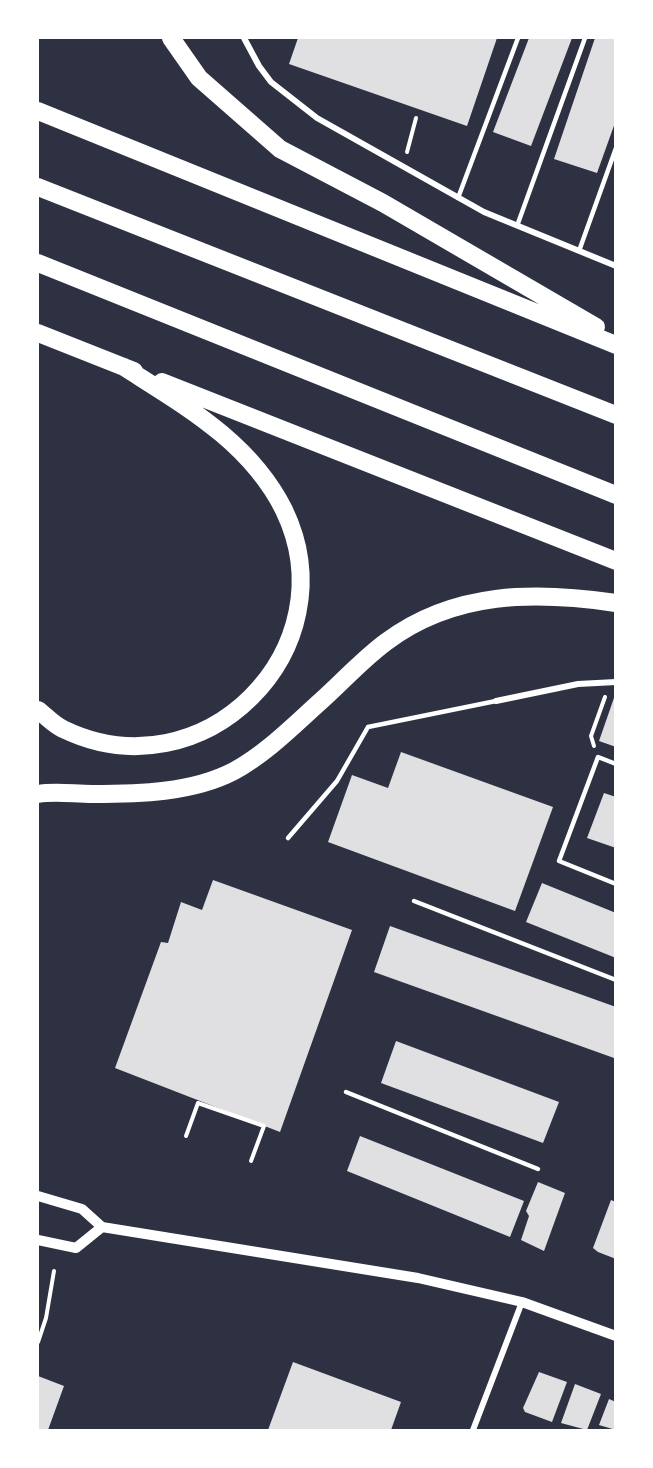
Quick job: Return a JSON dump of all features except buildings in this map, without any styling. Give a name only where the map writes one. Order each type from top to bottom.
[{"type":"highway","points":[[171,38],[199,78],[280,149],[383,203],[615,338]]},
{"type":"highway","points":[[38,111],[615,345]]},
{"type":"highway","points":[[38,187],[615,415]]},
{"type":"highway","points":[[38,263],[615,495]]},
{"type":"highway","points":[[38,333],[615,561]]},
{"type":"highway","points":[[38,710],[61,728],[91,740],[128,746],[176,743],[221,723],[257,690],[273,670],[297,618],[301,573],[291,527],[283,508],[253,463],[231,439],[124,367]]},
{"type":"highway","points":[[38,794],[119,794],[164,791],[233,771],[268,748],[386,642],[422,620],[459,606],[490,598],[517,595],[566,596],[615,603]]},
{"type":"street","points":[[244,38],[259,66],[286,96],[317,118],[458,198],[517,226],[615,266]]},
{"type":"street","points":[[496,701],[578,684],[613,682]]},
{"type":"street","points":[[38,1196],[82,1209],[102,1227],[418,1278],[522,1302],[615,1336]]},
{"type":"street","points":[[38,1240],[76,1248],[102,1227]]},
{"type":"street","points":[[473,1431],[522,1302]]},
{"type":"lane","points":[[458,198],[518,38]]},
{"type":"lane","points":[[517,226],[585,38]]},
{"type":"lane","points":[[579,251],[615,148]]},
{"type":"lane","points":[[288,838],[337,781],[368,727],[496,701]]},
{"type":"lane","points":[[615,764],[598,757],[559,861],[615,884]]},
{"type":"lane","points":[[414,901],[615,980]]},
{"type":"lane","points":[[346,1092],[538,1169]]},
{"type":"path","points":[[403,167],[416,118]]},
{"type":"path","points":[[598,757],[591,736],[613,682]]},
{"type":"path","points":[[186,1136],[198,1103],[264,1126],[251,1161]]},
{"type":"path","points":[[38,1342],[46,1318],[54,1271]]}]
